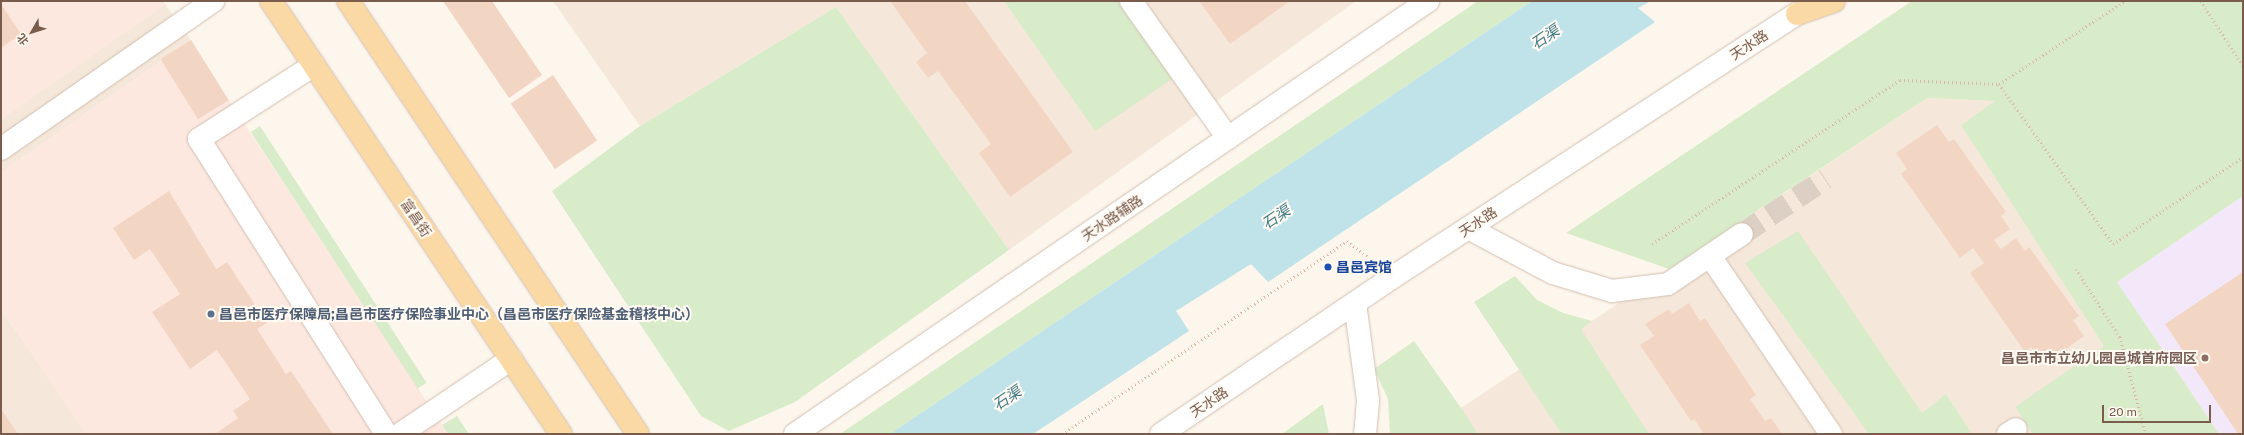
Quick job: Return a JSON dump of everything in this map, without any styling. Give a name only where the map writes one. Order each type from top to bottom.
[{"type":"main road","name":"富昌街","points":[[271,1],[561,434]]},
{"type":"main road","points":[[348,1],[638,434]]},
{"type":"main road","name":"天水路","points":[[1801,7],[1834,1]]},
{"type":"street","points":[[1,149],[213,1]]},
{"type":"street","points":[[1131,1],[1228,138]]},
{"type":"street","name":"天水路辅路","points":[[796,434],[1428,1]]},
{"type":"street","name":"天水路","points":[[1161,434],[1393,277],[1801,7]]},
{"type":"street","points":[[314,65],[199,139],[386,434]]},
{"type":"street","points":[[1468,228],[1553,273],[1612,291],[1668,284],[1742,234]]},
{"type":"street","points":[[1710,256],[1831,434]]},
{"type":"street","points":[[1355,303],[1368,401],[1365,434]]},
{"type":"street","points":[[400,434],[511,359]]},
{"type":"path","points":[[1652,244],[1900,80],[1999,84],[2125,1]]},
{"type":"path","points":[[2201,1],[2243,66]]},
{"type":"path","points":[[1999,84],[2113,244],[2243,157]]},
{"type":"path","points":[[1062,434],[1347,241],[1393,277]]},
{"type":"path","points":[[2076,269],[2120,337],[2146,434]]},
{"type":"shaded area","points":[[1,1],[163,1],[165,4],[1,119]]},
{"type":"shaded area","points":[[553,1],[1356,1],[1009,250],[836,7],[640,126]]},
{"type":"shaded area","points":[[165,4],[191,40],[1,173],[1,119]]},
{"type":"shaded area","points":[[191,40],[448,434],[87,434],[1,309],[1,173]]},
{"type":"shaded area","points":[[1927,98],[1996,101],[2219,434],[1422,434]]},
{"type":"shaded area","name":"昌邑市市立幼儿园邑城首府园区","points":[[2243,196],[2243,434],[2219,434],[2117,282]]},
{"type":"shaded area","points":[[1,309],[87,434],[1,434]]},
{"type":"green space","points":[[1004,1],[1118,1],[1172,79],[1095,131]]},
{"type":"green space","points":[[1478,1],[1532,1],[890,434],[840,434]]},
{"type":"green space","points":[[1912,1],[2243,1],[2243,196],[2117,282],[2219,434],[2033,434],[2015,407],[2104,346],[1961,125],[1995,101],[1927,98],[1669,269],[1566,233]]},
{"type":"green space","points":[[836,7],[1009,250],[795,402],[729,431],[701,416],[552,191],[640,126]]},
{"type":"green space","points":[[260,126],[427,383],[417,389],[251,132]]},
{"type":"green space","points":[[1798,231],[1922,413],[1946,394],[1971,432],[1968,434],[1869,434],[1745,263]]},
{"type":"green space","points":[[1515,276],[1537,300],[1563,313],[1592,321],[1581,329],[1649,434],[1562,434],[1474,302]]},
{"type":"green space","points":[[1414,341],[1478,434],[1390,434],[1388,399],[1374,369]]},
{"type":"green space","points":[[1323,404],[1329,434],[1282,434]]},
{"type":"green space","points":[[457,416],[469,434],[448,434],[442,425]]},
{"type":"water","name":"石渠","points":[[1532,1],[1651,1],[1638,8],[1655,22],[1268,282],[1251,264],[1176,311],[1189,331],[1033,434],[890,434]]},
{"type":"building","points":[[443,1],[492,1],[542,75],[509,98]]},
{"type":"building","points":[[890,1],[965,1],[1073,152],[1010,197],[979,153],[991,144],[938,71],[928,78],[916,62],[927,53]]},
{"type":"building","points":[[1199,1],[1290,1],[1230,44]]},
{"type":"building","points":[[1,4],[21,34],[1,48]]},
{"type":"building","points":[[191,40],[229,100],[198,119],[160,59]]},
{"type":"building","points":[[553,75],[597,140],[555,169],[511,104]]},
{"type":"building","points":[[1937,125],[1949,142],[1954,139],[2006,212],[2001,216],[2010,229],[1994,240],[2001,249],[2016,238],[2025,251],[2029,247],[2079,316],[2073,320],[2084,336],[2044,365],[2031,347],[2025,352],[1970,273],[1984,263],[1973,248],[1960,258],[1901,174],[1907,169],[1896,153]]},
{"type":"building","points":[[169,191],[216,269],[227,262],[267,323],[257,329],[286,374],[291,371],[333,434],[215,434],[238,418],[233,411],[250,399],[217,350],[190,369],[152,312],[180,294],[150,249],[134,260],[113,228]]},
{"type":"building","points":[[2243,272],[2243,434],[2238,434],[2165,324]]},
{"type":"building","points":[[1689,303],[1700,321],[1705,318],[1756,395],[1750,399],[1765,421],[1771,418],[1782,434],[1704,434],[1694,419],[1691,421],[1640,345],[1654,336],[1645,324],[1669,309],[1672,314]]},
{"type":"building","points":[[1,409],[18,434],[1,434]]},
{"type":"tunnel","points":[[1742,234],[1825,179]]},
{"type":"place","name":"昌邑宾馆","points":[[1328,267]]},
{"type":"place","name":"昌邑市医疗保障局;昌邑市医疗保险事业中心（昌邑市医疗保险基金稽核中心）","points":[[211,314]]},
{"type":"place","name":"昌邑市市立幼儿园邑城首府园区","points":[[2205,358]]}]
